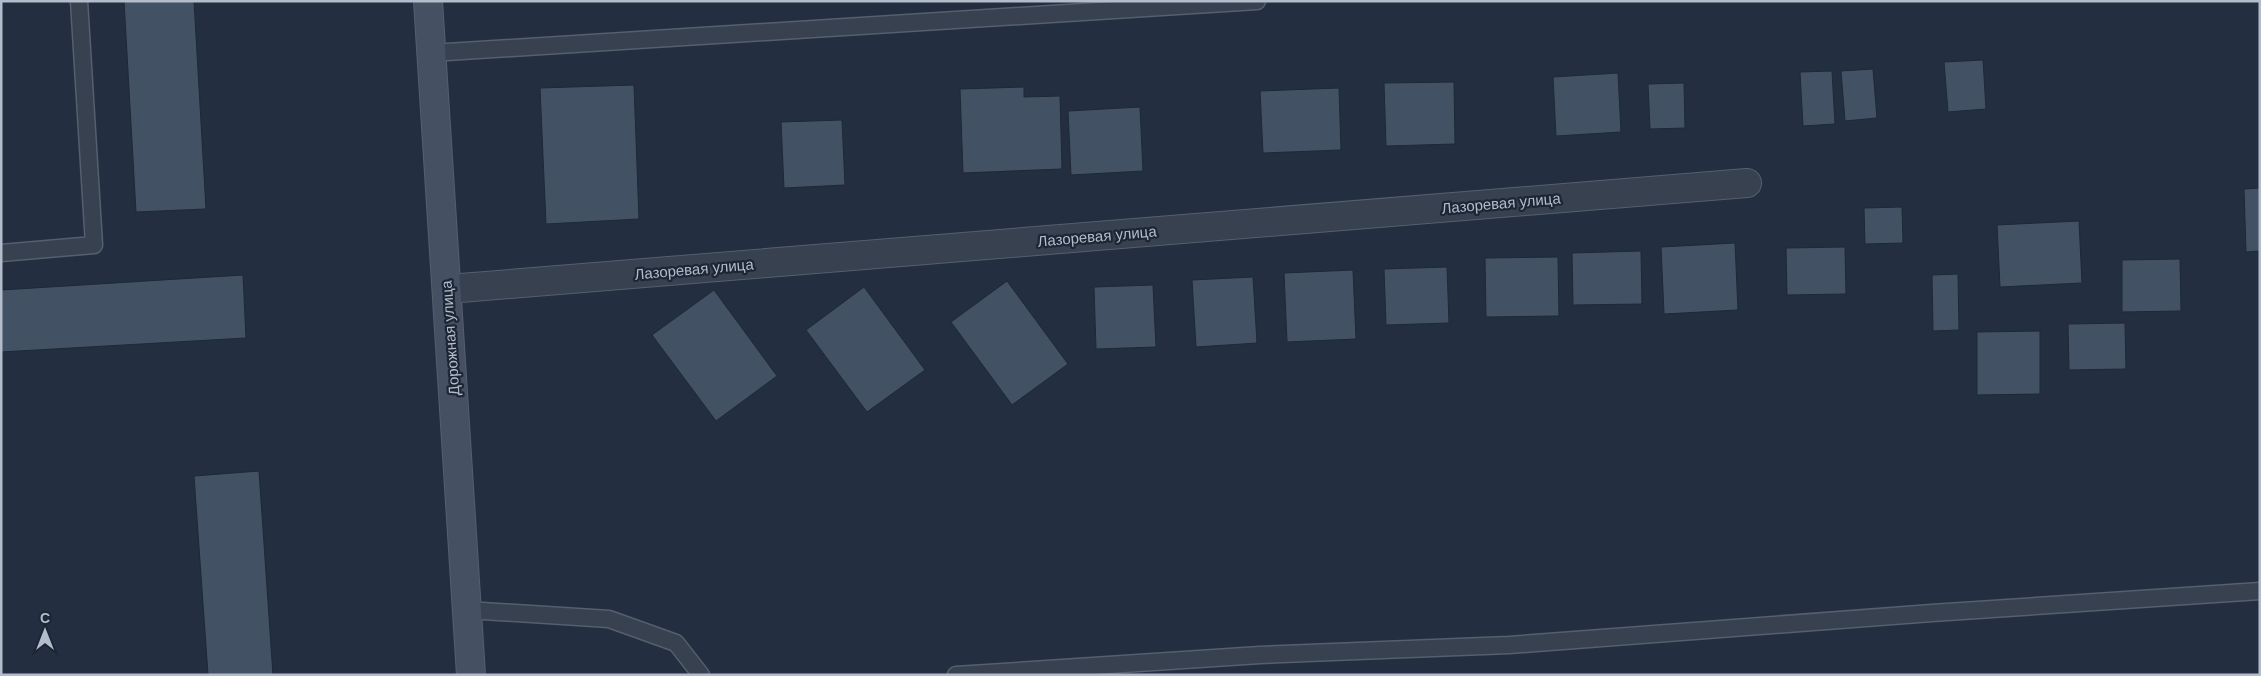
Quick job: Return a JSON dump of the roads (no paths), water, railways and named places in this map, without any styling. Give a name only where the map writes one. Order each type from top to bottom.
[{"type":"street","name":"Дорожная улица","points":[[428,1],[448,289],[471,675]]},
{"type":"street","name":"Лазоревая улица","points":[[448,289],[1747,183]]},
{"type":"lane","points":[[1,253],[94,246],[79,1]]},
{"type":"lane","points":[[431,53],[1257,1]]},
{"type":"lane","points":[[956,675],[1260,655],[1509,645],[1932,612],[2260,591]]},
{"type":"lane","points":[[467,610],[609,620],[676,642],[701,675]]}]
